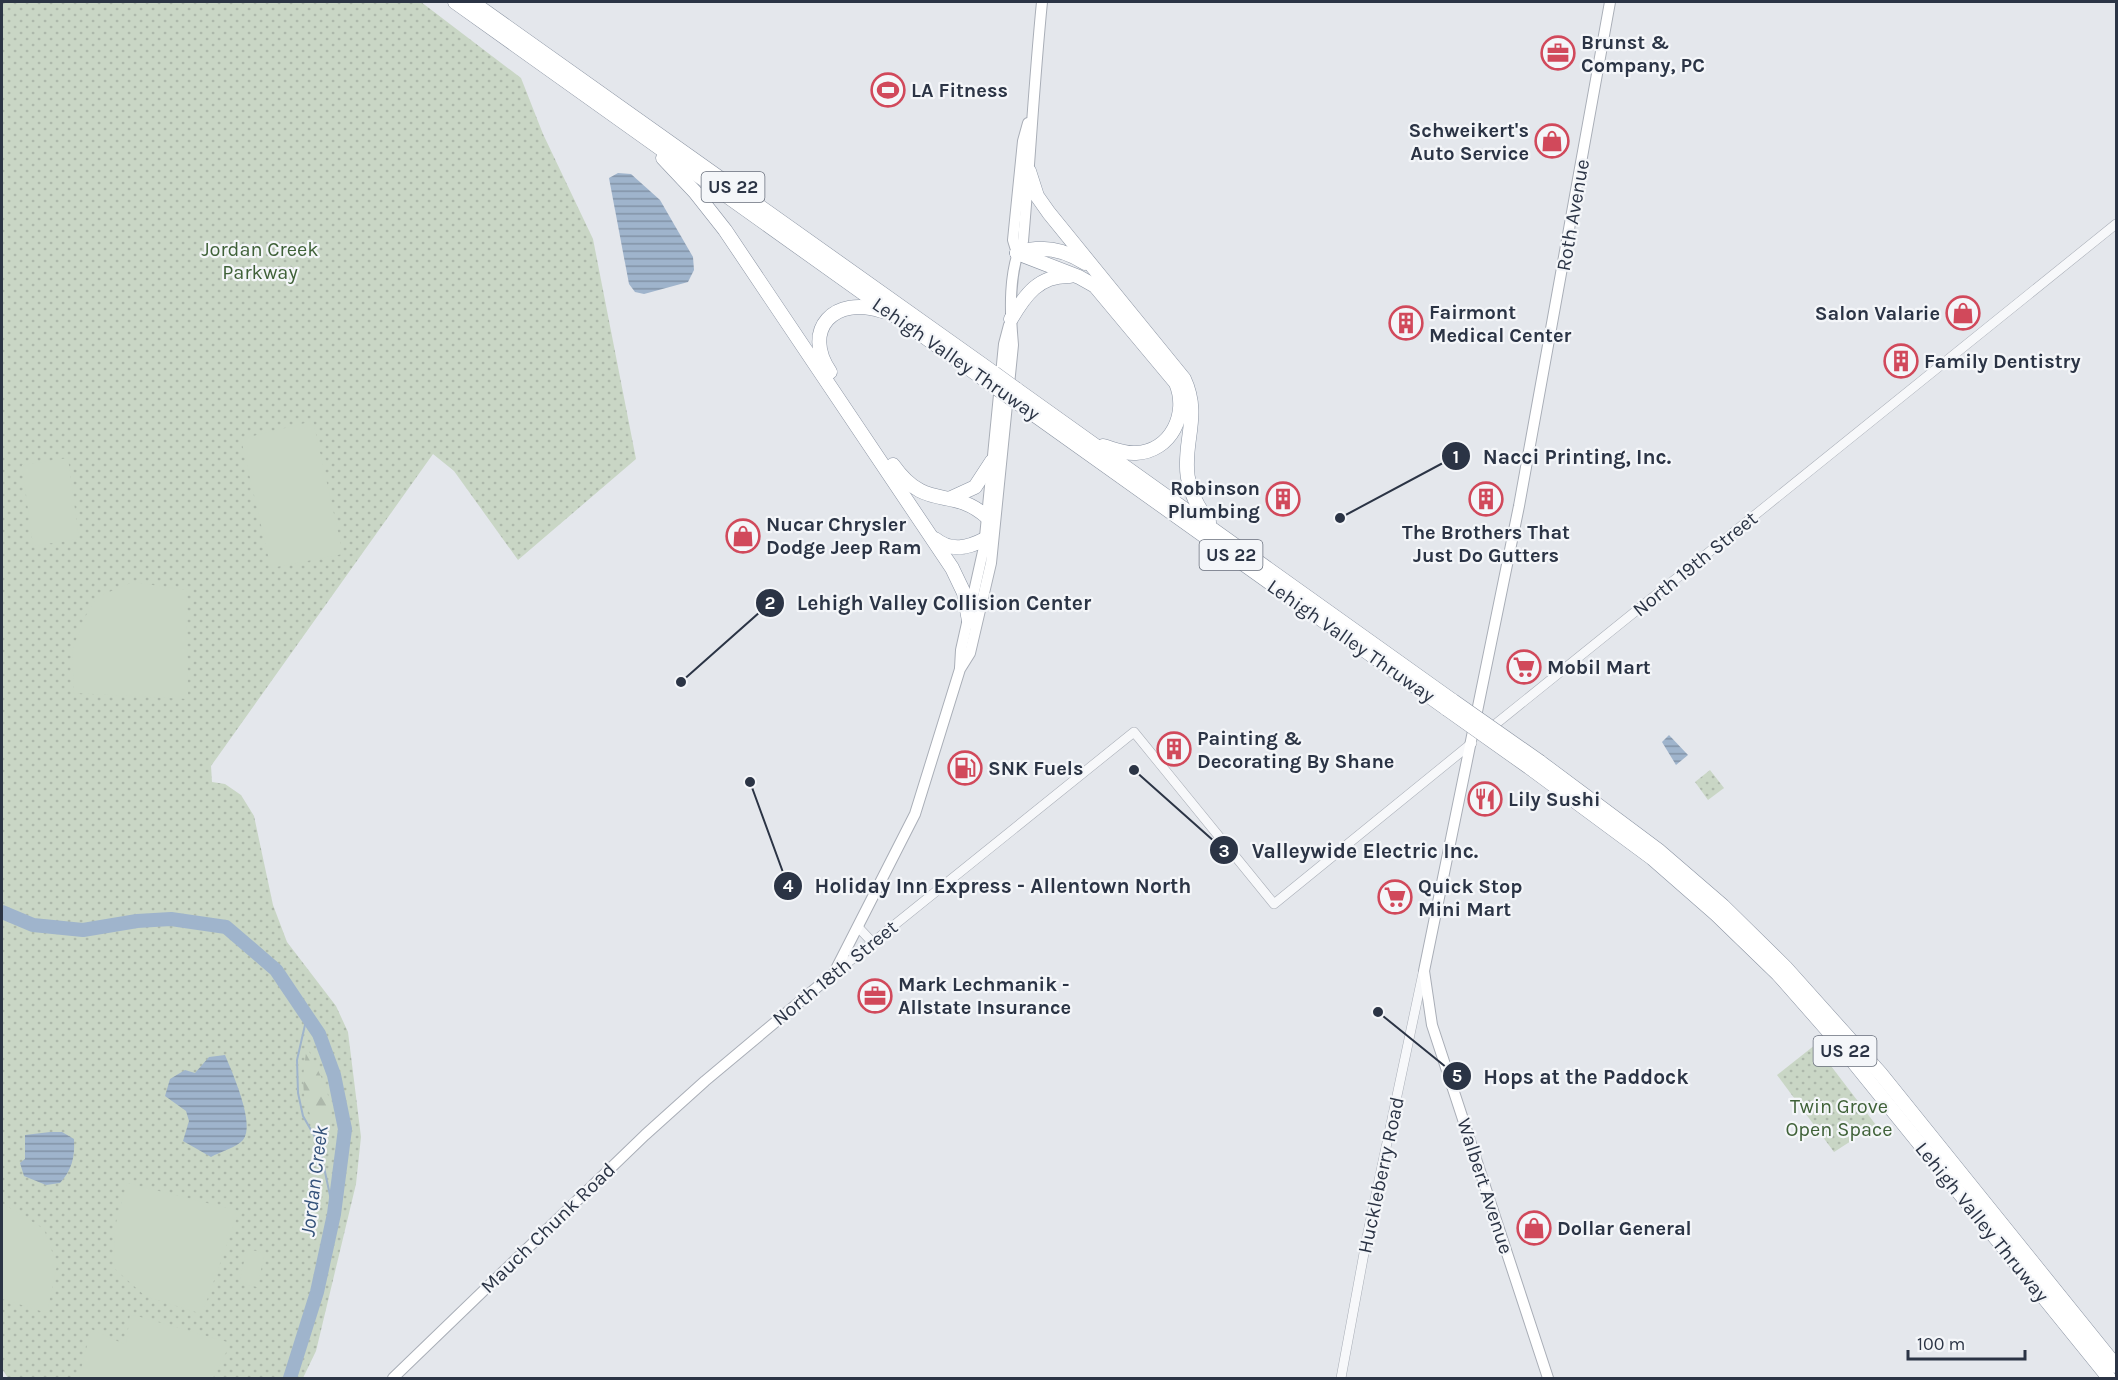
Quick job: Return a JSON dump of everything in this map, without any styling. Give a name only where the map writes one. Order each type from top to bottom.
[{"type":"highway","name":"Lehigh Valley Thruway","points":[[455,2],[897,317],[993,379]]},
{"type":"highway","name":"Lehigh Valley Thruway","points":[[472,2],[1015,395],[1536,766],[1658,850],[1723,906],[1785,966],[1880,1073],[2116,1366]]},
{"type":"highway","points":[[638,132],[690,186],[720,224],[959,579],[966,599],[969,621]]},
{"type":"highway","points":[[1029,171],[1044,208],[1177,368],[1187,385],[1191,410],[1185,463],[1188,484],[1196,503],[1218,533]]},
{"type":"highway","points":[[1017,253],[1037,248],[1059,251],[1073,256],[1099,273]]},
{"type":"highway","points":[[1017,253],[1079,277],[1101,291],[1178,388],[1181,404],[1179,420],[1170,435],[1147,451],[1123,452],[1090,441]]},
{"type":"highway","points":[[1011,319],[1025,296],[1041,282],[1062,276],[1079,277]]},
{"type":"highway","points":[[897,317],[860,306],[841,310],[829,318],[822,332],[821,354],[832,375],[905,481],[925,495],[969,503],[987,517]]},
{"type":"highway","name":"Lehigh Valley Thruway","points":[[1015,395],[1090,441],[1450,705]]},
{"type":"highway","points":[[947,499],[975,487],[992,461]]},
{"type":"highway","points":[[931,536],[946,546],[958,548],[971,546],[990,534]]},
{"type":"highway","name":"Lehigh Valley Thruway","points":[[1536,766],[1660,865],[1716,914],[1778,974],[1830,1033],[2109,1378]]},
{"type":"main road","points":[[834,973],[915,814],[960,669],[961,650],[990,534],[1013,345],[1011,319],[1017,253],[1023,241],[1031,111],[1042,2]]},
{"type":"main road","name":"Roth Avenue","points":[[1470,745],[1520,506],[1610,2]]},
{"type":"main road","points":[[1017,253],[1013,240],[1023,141],[1031,111]]},
{"type":"main road","points":[[960,669],[970,653],[991,563],[987,517],[1004,344],[1011,319]]},
{"type":"main road","name":"Walbert Avenue","points":[[1470,745],[1424,971],[1432,1025],[1548,1378]]},
{"type":"main road","name":"North 18th Street","points":[[705,1080],[834,973]]},
{"type":"main road","name":"Mauch Chunk Road","points":[[393,1378],[593,1184],[705,1080]]},
{"type":"street","name":"North 19th Street","points":[[1134,732],[1274,904],[2116,224]]},
{"type":"street","name":"North 18th Street","points":[[834,973],[1134,732]]},
{"type":"street","points":[[858,927],[873,943]]},
{"type":"street","name":"Huckleberry Road","points":[[1341,1378],[1365,1248],[1424,971]]},
{"type":"green space","name":"Jordan Creek Parkway","points":[[2,2],[421,2],[521,78],[543,134],[593,239],[636,459],[518,560],[454,471],[433,454],[211,766],[212,782],[225,784],[241,795],[254,816],[273,905],[287,942],[336,1006],[348,1032],[361,1137],[356,1184],[316,1351],[303,1378],[8,1378],[2,1369]]},
{"type":"green space","points":[[313,421],[343,554],[271,568],[241,439]]},
{"type":"green space","points":[[68,458],[79,539],[33,546],[22,465]]},
{"type":"green space","points":[[133,582],[186,590],[188,699],[74,693],[72,651],[85,617],[97,597]]},
{"type":"green space","points":[[1710,770],[1724,788],[1708,800],[1695,782]]},
{"type":"green space","name":"Twin Grove Open Space","points":[[1815,1045],[1876,1125],[1834,1152],[1777,1075]]},
{"type":"green space","points":[[307,1047],[325,1085],[331,1106],[327,1141],[307,1108],[303,1086]]},
{"type":"green space","points":[[127,1183],[239,1211],[202,1314],[145,1296],[115,1269],[114,1230]]},
{"type":"green space","points":[[2,1203],[44,1229],[57,1265],[47,1313],[2,1299]]},
{"type":"green space","points":[[247,1249],[265,1253],[257,1287],[239,1283]]},
{"type":"green space","points":[[130,1314],[231,1343],[213,1378],[79,1378],[91,1329],[126,1345]]},
{"type":"water","points":[[618,173],[631,174],[660,200],[693,257],[694,270],[688,282],[644,294],[635,292],[629,284],[609,178]]},
{"type":"water","points":[[1669,735],[1688,755],[1676,765],[1662,742]]},
{"type":"water","points":[[225,1055],[242,1098],[247,1123],[246,1133],[240,1143],[211,1157],[183,1141],[189,1121],[186,1111],[165,1096],[170,1079],[185,1070],[195,1073],[209,1057]]},
{"type":"water","points":[[62,1132],[74,1139],[74,1152],[70,1168],[60,1183],[46,1185],[24,1176],[20,1163],[25,1159],[25,1135]]},
{"type":"waterway","name":"Jordan Creek","points":[[2,912],[33,925],[83,930],[137,921],[171,919],[226,927],[276,970],[319,1034],[334,1075],[345,1129],[334,1214],[317,1292],[290,1378]]},
{"type":"waterway","points":[[307,1016],[297,1060],[298,1093],[303,1116],[319,1144],[334,1214]]},
{"type":"place","name":"Brunst & Company, PC","points":[[1558,53]]},
{"type":"place","name":"LA Fitness","points":[[888,90]]},
{"type":"place","name":"Schweikert's Auto Service","points":[[1552,141]]},
{"type":"place","name":"Salon Valarie","points":[[1963,313]]},
{"type":"place","name":"Fairmont Medical Center","points":[[1406,323]]},
{"type":"place","name":"Family Dentistry","points":[[1901,361]]},
{"type":"place","name":"Robinson Plumbing","points":[[1283,499]]},
{"type":"place","name":"The Brothers That Just Do Gutters","points":[[1486,499]]},
{"type":"place","name":"Nacci Printing, Inc.","points":[[1340,518]]},
{"type":"place","name":"Nucar Chrysler Dodge Jeep Ram","points":[[743,536]]},
{"type":"place","name":"Mobil Mart","points":[[1524,667]]},
{"type":"place","name":"Lehigh Valley Collision Center","points":[[681,682]]},
{"type":"place","name":"Painting & Decorating By Shane","points":[[1174,749]]},
{"type":"place","name":"SNK Fuels","points":[[965,768]]},
{"type":"place","name":"Valleywide Electric Inc.","points":[[1134,770]]},
{"type":"place","name":"Holiday Inn Express - Allentown North","points":[[750,782]]},
{"type":"place","name":"Lily Sushi","points":[[1485,799]]},
{"type":"place","name":"Quick Stop Mini Mart","points":[[1395,897]]},
{"type":"place","name":"Mark Lechmanik - Allstate Insurance","points":[[875,996]]},
{"type":"place","name":"Hops at the Paddock","points":[[1378,1012]]},
{"type":"place","name":"Dollar General","points":[[1534,1228]]}]
